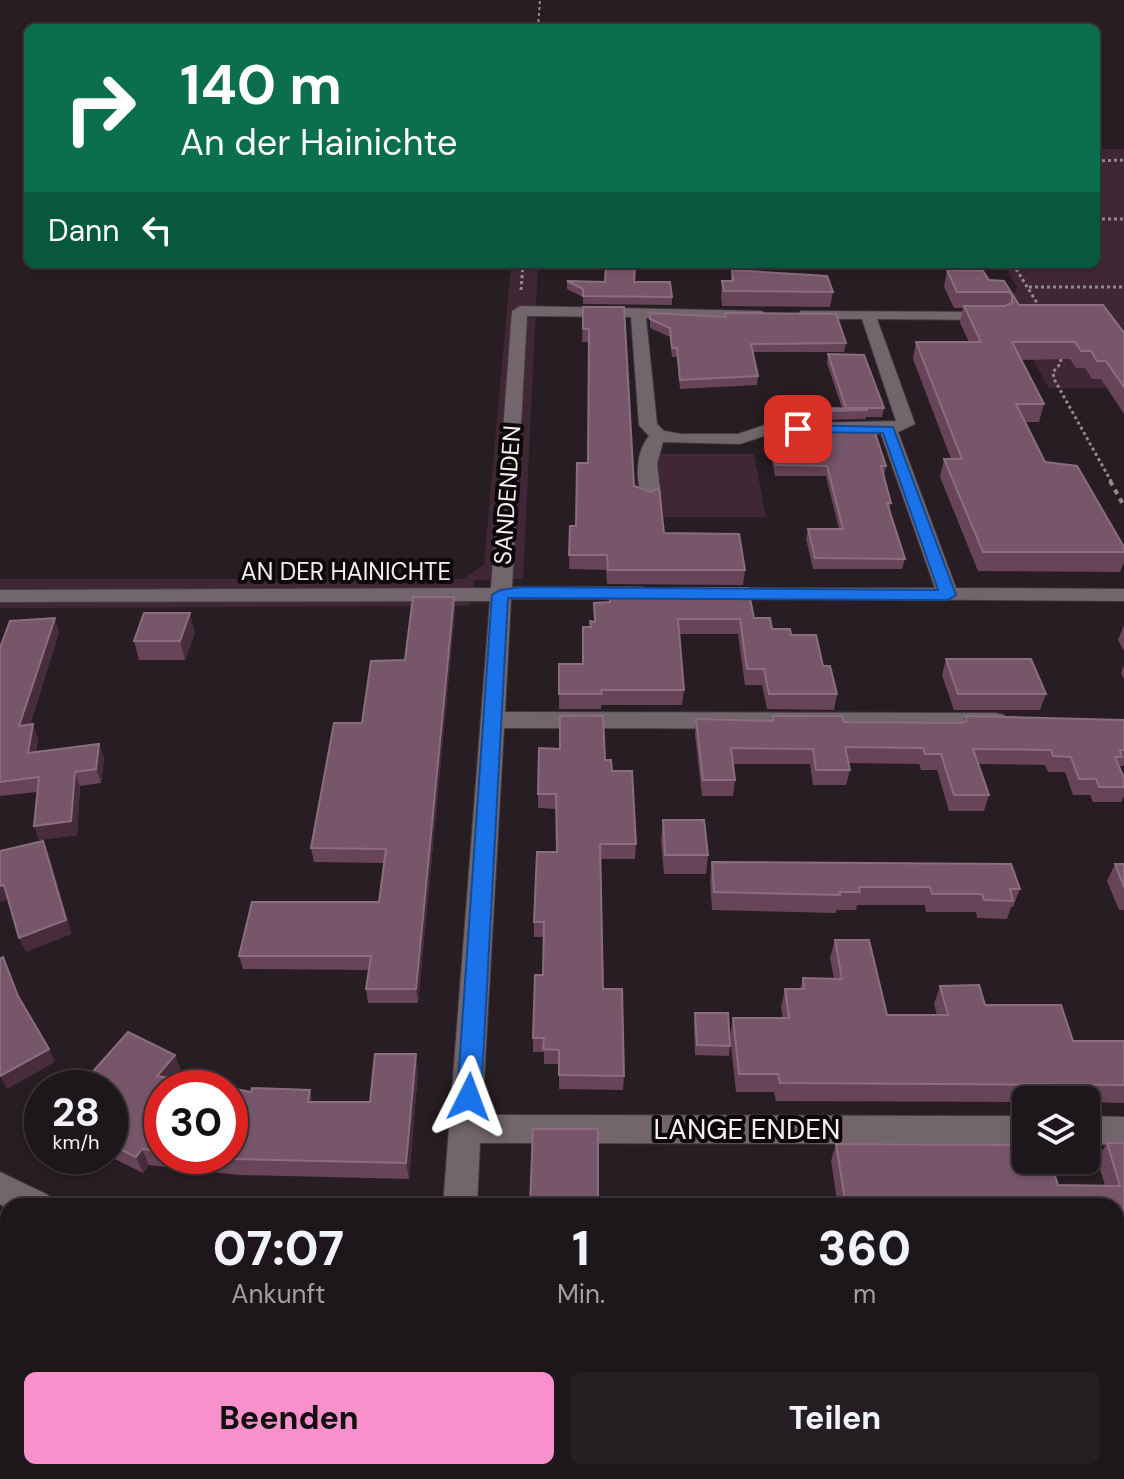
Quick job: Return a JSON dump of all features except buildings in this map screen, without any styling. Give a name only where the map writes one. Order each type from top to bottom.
[{"type":"street","name":"SANDENDEN","points":[[461,1198],[520,311],[638,313]]},
{"type":"street","points":[[659,436],[648,425],[638,313],[1000,315]]},
{"type":"street","points":[[651,497],[648,453],[651,442],[659,436],[740,439],[768,429],[888,429],[906,424],[868,315]]},
{"type":"street","points":[[888,429],[948,595]]},
{"type":"street","name":"AN DER HAINICHTE","points":[[0,596],[664,593]]},
{"type":"street","points":[[696,593],[1124,595]]},
{"type":"street","points":[[491,720],[1013,721]]},
{"type":"street","name":"LANGE ENDEN","points":[[467,1129],[1012,1130]]},
{"type":"street","points":[[1100,1130],[1124,1131]]},
{"type":"street","points":[[0,1187],[21,1198]]},
{"type":"path","points":[[538,24],[540,0]]},
{"type":"path","points":[[1100,161],[1124,160]]},
{"type":"path","points":[[1100,219],[1124,219]]},
{"type":"path","points":[[1016,268],[1047,320]]},
{"type":"path","points":[[1028,287],[1124,287]]},
{"type":"path","points":[[1057,341],[1061,363],[1053,372],[1054,379],[1124,506]]},
{"type":"shaded area","points":[[1100,149],[1124,149],[1124,388],[1049,388],[1005,311],[1017,287],[1006,269],[889,268],[1100,268]]},
{"type":"shaded area","points":[[511,268],[538,268],[523,579],[474,580],[471,606],[0,608],[0,579],[463,579],[484,565]]},
{"type":"shaded area","points":[[656,454],[754,454],[766,517],[662,517]]},
{"type":"route","points":[[469,1097],[500,595],[522,592],[948,595],[888,429],[798,429]]}]
